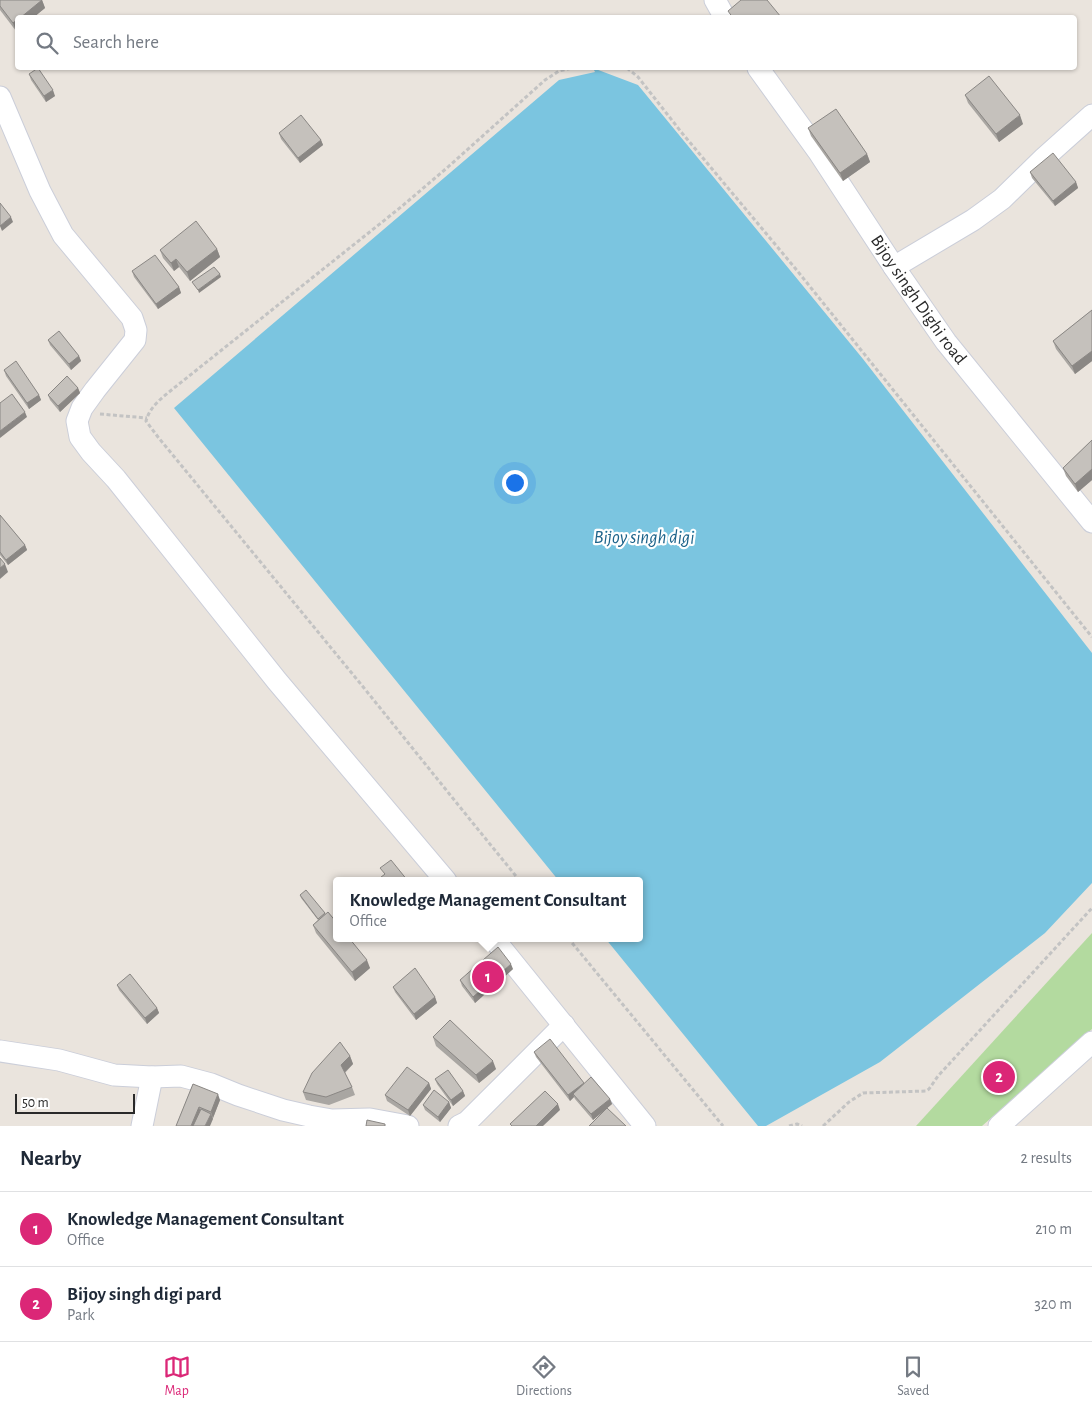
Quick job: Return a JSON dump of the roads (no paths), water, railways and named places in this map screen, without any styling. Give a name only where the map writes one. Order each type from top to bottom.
[{"type":"street","points":[[715,0],[723,15]]},
{"type":"street","name":"Bijoy singh Dighi road","points":[[759,70],[818,151],[946,342],[1092,522]]},
{"type":"street","points":[[0,98],[40,191],[64,235],[132,318],[136,330],[135,340],[95,390],[81,412],[77,421],[80,436],[277,681],[443,877]]},
{"type":"street","points":[[894,267],[973,220],[1002,199],[1092,115]]},
{"type":"street","points":[[496,942],[645,1126]]},
{"type":"street","points":[[459,1126],[467,1122],[564,1026]]},
{"type":"street","points":[[999,1126],[1092,1042]]},
{"type":"street","points":[[0,1052],[59,1060],[114,1075],[181,1076],[211,1084],[284,1110],[309,1116],[332,1120],[408,1126]]},
{"type":"street","points":[[142,1126],[152,1077]]},
{"type":"water","name":"Bijoy singh digi","points":[[594,70],[598,70],[638,85],[863,359],[1092,653],[1092,883],[1045,933],[880,1062],[766,1126],[758,1126],[608,942],[643,942],[643,877],[556,877],[174,408],[559,80],[595,72]]},
{"type":"place","name":"Knowledge Management Consultant","points":[[488,977]]},
{"type":"place","name":"Bijoy singh digi pard","points":[[999,1077]]}]
